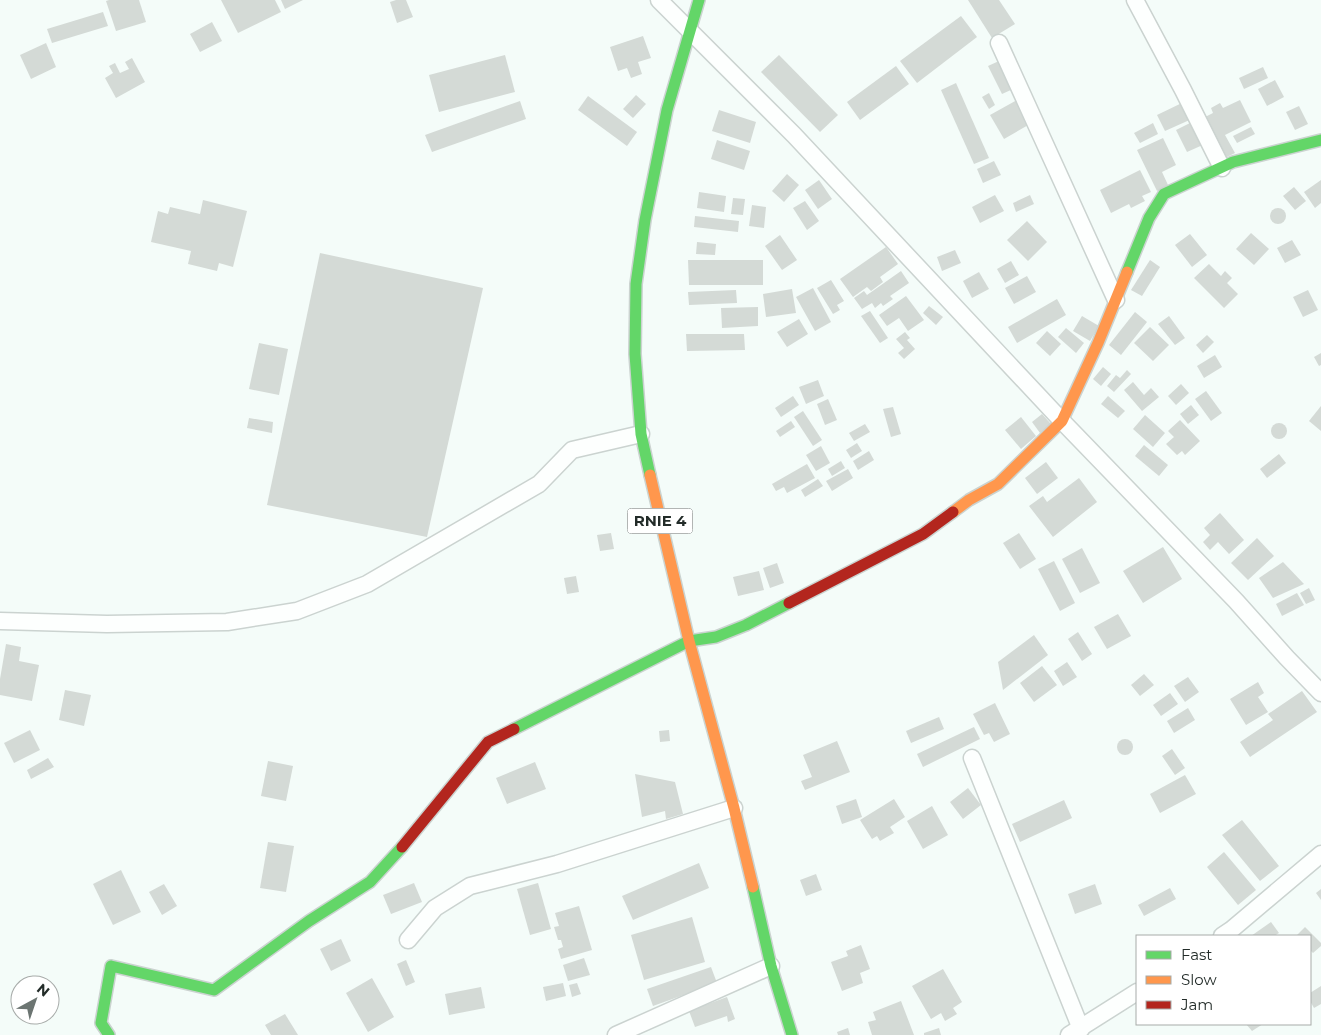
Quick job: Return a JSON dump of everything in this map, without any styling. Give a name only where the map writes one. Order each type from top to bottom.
[{"type":"street","points":[[658,0],[794,135],[1062,421],[1229,594],[1321,694]]},
{"type":"street","name":"RNIE 4","points":[[699,0],[667,110],[636,284],[635,354],[641,434],[689,641],[734,808],[771,966],[792,1035]]},
{"type":"street","points":[[1135,0],[1222,168]]},
{"type":"street","points":[[999,43],[1116,300]]},
{"type":"street","points":[[109,1035],[101,1022],[111,966],[214,990],[309,922],[370,882],[390,862],[488,742],[689,641],[716,637],[746,625],[922,534],[969,500],[998,484],[1062,421],[1098,343],[1149,218],[1164,194],[1233,162],[1321,140]]},
{"type":"street","points":[[0,621],[107,624],[227,622],[297,611],[367,584],[539,484],[572,450],[641,434]]},
{"type":"street","points":[[972,758],[1075,1032],[1136,993]]},
{"type":"street","points":[[408,940],[435,908],[470,886],[557,864],[734,808]]},
{"type":"street","points":[[1224,935],[1321,854]]},
{"type":"street","points":[[616,1035],[771,966]]},
{"type":"building","points":[[139,0],[146,22],[116,31],[106,1]]},
{"type":"building","points":[[221,0],[275,0],[281,12],[238,33]]},
{"type":"building","points":[[281,0],[303,0],[285,9]]},
{"type":"building","points":[[406,0],[413,17],[397,23],[390,2]]},
{"type":"building","points":[[968,0],[999,0],[1015,24],[992,38]]},
{"type":"building","points":[[103,12],[108,26],[52,43],[47,29]]},
{"type":"building","points":[[961,16],[977,37],[917,83],[900,61]]},
{"type":"building","points":[[212,22],[222,41],[200,52],[190,34]]},
{"type":"building","points":[[643,36],[651,58],[638,62],[642,74],[631,78],[627,68],[618,71],[610,47]]},
{"type":"building","points":[[46,43],[56,67],[31,79],[20,55]]},
{"type":"building","points":[[505,55],[515,92],[439,112],[429,75]]},
{"type":"building","points":[[779,55],[838,115],[820,132],[761,72]]},
{"type":"building","points":[[132,58],[145,82],[116,98],[105,78],[113,73],[109,66],[115,63],[120,73],[129,69],[125,62]]},
{"type":"building","points":[[999,61],[1013,89],[1002,94],[988,66]]},
{"type":"building","points":[[896,66],[909,84],[860,120],[847,102]]},
{"type":"building","points":[[1263,67],[1268,78],[1244,89],[1239,78]]},
{"type":"building","points":[[1275,80],[1284,97],[1267,106],[1258,89]]},
{"type":"building","points":[[956,83],[989,158],[974,164],[941,90]]},
{"type":"building","points":[[989,93],[995,105],[989,109],[982,97]]},
{"type":"building","points":[[636,95],[646,104],[633,118],[623,109]]},
{"type":"building","points":[[588,96],[637,132],[627,146],[578,110]]},
{"type":"building","points":[[1017,100],[1030,124],[1004,139],[990,115]]},
{"type":"building","points":[[1240,100],[1251,122],[1225,135],[1235,153],[1223,159],[1203,118],[1213,113],[1211,108],[1220,103],[1223,108]]},
{"type":"building","points":[[520,101],[526,119],[432,152],[425,135]]},
{"type":"building","points":[[1186,101],[1194,118],[1165,131],[1157,115]]},
{"type":"building","points":[[1299,106],[1308,124],[1295,130],[1286,112]]},
{"type":"building","points":[[719,110],[756,122],[750,143],[712,131]]},
{"type":"building","points":[[1194,121],[1205,144],[1187,152],[1176,130]]},
{"type":"building","points":[[1153,123],[1158,134],[1140,143],[1134,133]]},
{"type":"building","points":[[1251,127],[1255,134],[1237,143],[1233,136]]},
{"type":"building","points":[[1163,138],[1176,165],[1162,172],[1168,185],[1157,191],[1137,150]]},
{"type":"building","points":[[717,140],[750,151],[744,170],[711,159]]},
{"type":"building","points":[[994,161],[1001,175],[983,183],[977,169]]},
{"type":"building","points":[[1140,170],[1151,192],[1142,196],[1145,201],[1131,208],[1129,204],[1111,213],[1100,190]]},
{"type":"building","points":[[787,174],[799,185],[784,202],[772,191]]},
{"type":"building","points":[[819,180],[832,199],[818,209],[805,190]]},
{"type":"building","points":[[1321,180],[1321,203],[1315,208],[1304,192]]},
{"type":"building","points":[[1294,187],[1306,201],[1295,210],[1283,196]]},
{"type":"building","points":[[699,192],[726,196],[724,212],[697,208]]},
{"type":"building","points":[[995,195],[1004,211],[980,223],[972,207]]},
{"type":"building","points":[[1030,195],[1034,204],[1016,212],[1013,203]]},
{"type":"building","points":[[733,198],[745,199],[743,215],[731,214]]},
{"type":"building","points":[[203,200],[247,211],[233,267],[219,263],[217,271],[188,264],[191,251],[151,242],[158,211],[168,214],[170,207],[200,214]]},
{"type":"building","points":[[805,201],[819,221],[807,230],[793,208]]},
{"type":"building","points":[[752,205],[766,207],[764,228],[749,226]]},
{"type":"building","points":[[1278,208],[1284,210],[1286,216],[1284,222],[1278,224],[1272,222],[1270,216],[1272,210]]},
{"type":"building","points":[[695,216],[739,221],[738,232],[694,227]]},
{"type":"building","points":[[1027,221],[1047,242],[1028,261],[1007,240]]},
{"type":"building","points":[[1251,233],[1269,249],[1254,265],[1236,249]]},
{"type":"building","points":[[1190,234],[1207,255],[1192,267],[1175,245]]},
{"type":"building","points":[[780,235],[797,260],[782,270],[765,246]]},
{"type":"building","points":[[1292,240],[1301,255],[1285,263],[1277,248]]},
{"type":"building","points":[[697,242],[716,244],[715,255],[696,254]]},
{"type":"building","points":[[886,247],[898,264],[880,277],[883,282],[871,291],[867,287],[853,297],[840,279]]},
{"type":"building","points":[[955,250],[961,263],[942,271],[937,257]]},
{"type":"building","points":[[320,253],[483,288],[427,537],[267,505]]},
{"type":"building","points":[[688,260],[763,260],[763,285],[689,285]]},
{"type":"building","points":[[1150,260],[1160,267],[1142,296],[1131,290]]},
{"type":"building","points":[[1011,261],[1019,275],[1005,283],[997,269]]},
{"type":"building","points":[[1209,264],[1221,276],[1225,271],[1232,278],[1227,283],[1238,294],[1224,308],[1194,278]]},
{"type":"building","points":[[901,271],[909,283],[890,296],[893,299],[883,306],[881,303],[875,308],[872,303],[862,309],[854,298],[864,291],[867,295]]},
{"type":"building","points":[[979,272],[989,289],[972,298],[963,281]]},
{"type":"building","points":[[1027,276],[1036,292],[1014,304],[1005,288]]},
{"type":"building","points":[[831,280],[844,301],[837,305],[840,310],[833,314],[817,288]]},
{"type":"building","points":[[813,288],[831,322],[815,331],[796,297]]},
{"type":"building","points":[[792,289],[796,313],[766,317],[763,294]]},
{"type":"building","points":[[736,290],[737,303],[689,305],[688,292]]},
{"type":"building","points":[[1308,290],[1318,310],[1303,317],[1293,297]]},
{"type":"building","points":[[906,296],[924,320],[908,331],[899,318],[887,326],[879,315]]},
{"type":"building","points":[[1057,299],[1066,315],[1017,343],[1008,327]]},
{"type":"building","points":[[929,306],[943,317],[936,325],[923,313]]},
{"type":"building","points":[[758,307],[758,326],[722,328],[721,308]]},
{"type":"building","points":[[870,311],[888,338],[880,343],[861,316]]},
{"type":"building","points":[[1135,312],[1147,322],[1121,355],[1109,345]]},
{"type":"building","points":[[1082,316],[1099,326],[1090,341],[1073,331]]},
{"type":"building","points":[[1169,316],[1185,338],[1175,345],[1158,324]]},
{"type":"building","points":[[799,319],[808,334],[787,347],[777,332]]},
{"type":"building","points":[[1150,327],[1169,345],[1153,361],[1134,343]]},
{"type":"building","points":[[1066,328],[1084,343],[1076,353],[1058,337]]},
{"type":"building","points":[[1047,331],[1061,344],[1050,356],[1036,343]]},
{"type":"building","points":[[905,332],[910,338],[907,340],[915,349],[904,359],[898,353],[904,348],[896,339]]},
{"type":"building","points":[[686,334],[744,334],[745,350],[687,351]]},
{"type":"building","points":[[1207,335],[1214,342],[1203,353],[1196,345]]},
{"type":"building","points":[[259,343],[288,349],[279,395],[249,389]]},
{"type":"building","points":[[1321,353],[1321,365],[1319,366],[1314,357]]},
{"type":"building","points":[[1215,355],[1222,367],[1204,378],[1197,366]]},
{"type":"building","points":[[1103,367],[1111,374],[1101,386],[1093,379]]},
{"type":"building","points":[[1127,370],[1131,374],[1114,392],[1107,386],[1116,375],[1120,378]]},
{"type":"building","points":[[818,380],[824,396],[806,404],[799,387]]},
{"type":"building","points":[[1133,382],[1144,395],[1151,388],[1159,397],[1142,411],[1124,390]]},
{"type":"building","points":[[1181,384],[1189,393],[1176,405],[1168,396]]},
{"type":"building","points":[[1206,391],[1222,413],[1211,421],[1195,399]]},
{"type":"building","points":[[793,396],[799,405],[781,417],[775,408]]},
{"type":"building","points":[[1108,396],[1125,411],[1118,418],[1101,404]]},
{"type":"building","points":[[828,399],[837,420],[825,425],[817,404]]},
{"type":"building","points":[[1191,405],[1199,415],[1188,424],[1180,414]]},
{"type":"building","points":[[1321,406],[1321,431],[1309,421]]},
{"type":"building","points":[[893,407],[901,434],[891,437],[883,409]]},
{"type":"building","points":[[803,411],[822,440],[813,446],[794,417]]},
{"type":"building","points":[[1042,414],[1051,424],[1040,433],[1032,422]]},
{"type":"building","points":[[1145,415],[1165,433],[1153,447],[1133,429]]},
{"type":"building","points":[[1021,417],[1036,436],[1021,449],[1005,430]]},
{"type":"building","points":[[249,418],[273,422],[272,433],[247,428]]},
{"type":"building","points":[[1180,420],[1200,441],[1185,455],[1182,451],[1177,455],[1166,444],[1174,437],[1168,431]]},
{"type":"building","points":[[791,421],[795,427],[780,437],[776,431]]},
{"type":"building","points":[[1279,423],[1285,425],[1287,431],[1285,437],[1279,439],[1273,437],[1271,431],[1273,425]]},
{"type":"building","points":[[865,424],[870,432],[854,441],[849,433]]},
{"type":"building","points":[[857,443],[862,451],[851,458],[846,450]]},
{"type":"building","points":[[1144,445],[1168,465],[1159,476],[1135,456]]},
{"type":"building","points":[[821,446],[830,463],[816,471],[806,455]]},
{"type":"building","points":[[869,451],[874,460],[858,470],[853,461]]},
{"type":"building","points":[[1279,454],[1286,463],[1267,478],[1260,469]]},
{"type":"building","points":[[841,461],[845,468],[832,476],[828,469]]},
{"type":"building","points":[[1046,462],[1058,478],[1037,494],[1025,478]]},
{"type":"building","points":[[807,464],[815,478],[787,493],[784,487],[776,491],[772,484]]},
{"type":"building","points":[[848,469],[853,478],[832,491],[826,481]]},
{"type":"building","points":[[1079,478],[1097,502],[1053,537],[1029,506],[1043,496],[1047,502]]},
{"type":"building","points":[[818,479],[823,486],[805,497],[801,490]]},
{"type":"building","points":[[1220,513],[1244,540],[1229,554],[1218,542],[1210,550],[1203,542],[1210,535],[1204,528]]},
{"type":"building","points":[[611,533],[614,549],[600,551],[597,535]]},
{"type":"building","points":[[1019,533],[1036,559],[1020,569],[1003,543]]},
{"type":"building","points":[[1257,538],[1274,556],[1248,580],[1231,563]]},
{"type":"building","points":[[1163,547],[1182,579],[1143,603],[1123,571]]},
{"type":"building","points":[[1082,548],[1100,583],[1080,593],[1062,559]]},
{"type":"building","points":[[1054,561],[1075,603],[1060,611],[1038,569]]},
{"type":"building","points":[[1283,562],[1304,584],[1273,598],[1259,578]]},
{"type":"building","points":[[777,563],[784,583],[770,588],[763,568]]},
{"type":"building","points":[[759,571],[764,590],[738,596],[733,577]]},
{"type":"building","points":[[576,576],[579,592],[567,594],[564,578]]},
{"type":"building","points":[[1309,588],[1315,600],[1306,604],[1300,593]]},
{"type":"building","points":[[1297,593],[1304,605],[1282,616],[1276,604]]},
{"type":"building","points":[[1118,614],[1131,636],[1107,649],[1094,627]]},
{"type":"building","points":[[1078,632],[1092,654],[1082,661],[1068,639]]},
{"type":"building","points":[[1034,635],[1048,655],[1003,690],[998,662]]},
{"type":"building","points":[[6,644],[21,647],[19,661],[39,665],[32,701],[0,695],[0,679]]},
{"type":"building","points":[[1067,662],[1077,677],[1063,686],[1054,671]]},
{"type":"building","points":[[1042,666],[1057,685],[1034,702],[1020,683]]},
{"type":"building","points":[[1144,674],[1154,685],[1140,696],[1131,685]]},
{"type":"building","points":[[1188,677],[1199,692],[1185,702],[1174,686]]},
{"type":"building","points":[[1258,682],[1264,693],[1258,697],[1268,712],[1246,725],[1230,699]]},
{"type":"building","points":[[65,690],[91,695],[84,726],[59,720]]},
{"type":"building","points":[[1302,691],[1317,712],[1250,757],[1240,742],[1273,720],[1268,714]]},
{"type":"building","points":[[1170,693],[1178,704],[1161,716],[1153,705]]},
{"type":"building","points":[[995,703],[1010,734],[994,742],[989,733],[984,735],[973,714]]},
{"type":"building","points":[[1188,708],[1195,720],[1174,733],[1167,721]]},
{"type":"building","points":[[939,717],[944,729],[911,743],[906,731]]},
{"type":"building","points":[[974,727],[980,739],[923,767],[917,754]]},
{"type":"building","points":[[30,730],[40,750],[14,763],[4,743]]},
{"type":"building","points":[[669,730],[670,741],[660,742],[659,731]]},
{"type":"building","points":[[1125,739],[1131,741],[1133,747],[1131,753],[1125,755],[1119,753],[1117,747],[1119,741]]},
{"type":"building","points":[[837,741],[850,772],[805,790],[801,781],[812,777],[803,755]]},
{"type":"building","points":[[1172,749],[1185,768],[1175,775],[1162,756]]},
{"type":"building","points":[[48,758],[54,767],[31,779],[27,770]]},
{"type":"building","points":[[268,761],[293,766],[286,801],[261,796]]},
{"type":"building","points":[[535,762],[546,789],[507,804],[496,778]]},
{"type":"building","points":[[635,774],[675,782],[683,814],[666,819],[665,811],[642,817]]},
{"type":"building","points":[[1185,775],[1196,794],[1160,813],[1150,794]]},
{"type":"building","points":[[968,788],[981,805],[963,819],[950,802]]},
{"type":"building","points":[[856,799],[862,817],[842,824],[836,806]]},
{"type":"building","points":[[894,799],[905,817],[890,827],[894,833],[880,841],[877,836],[872,839],[860,820]]},
{"type":"building","points":[[1064,800],[1072,818],[1020,842],[1012,824]]},
{"type":"building","points":[[932,806],[948,835],[923,849],[907,821]]},
{"type":"building","points":[[1242,820],[1279,866],[1260,881],[1222,835]]},
{"type":"building","points":[[268,842],[294,846],[286,892],[260,888]]},
{"type":"building","points":[[1224,852],[1256,890],[1238,905],[1207,867]]},
{"type":"building","points":[[699,863],[709,888],[633,920],[622,896]]},
{"type":"building","points":[[121,870],[141,912],[113,925],[93,884]]},
{"type":"building","points":[[816,874],[822,890],[806,896],[800,880]]},
{"type":"building","points":[[414,883],[422,902],[391,914],[383,895]]},
{"type":"building","points":[[538,883],[551,929],[530,935],[517,889]]},
{"type":"building","points":[[164,884],[177,906],[162,915],[149,892]]},
{"type":"building","points":[[1095,884],[1102,904],[1075,914],[1068,894]]},
{"type":"building","points":[[1170,888],[1176,899],[1144,916],[1138,905]]},
{"type":"building","points":[[1321,889],[1321,900],[1316,893]]},
{"type":"building","points":[[579,906],[592,950],[561,959],[558,949],[563,947],[561,940],[558,940],[554,927],[559,926],[555,913]]},
{"type":"building","points":[[692,917],[705,962],[644,980],[631,935]]},
{"type":"building","points":[[1271,922],[1279,933],[1276,935],[1252,935]]},
{"type":"building","points":[[1305,927],[1321,943],[1321,946],[1313,953],[1311,951],[1311,935],[1297,935]]},
{"type":"building","points":[[341,939],[351,961],[331,971],[320,949]]},
{"type":"building","points":[[861,945],[870,969],[860,973],[863,983],[842,991],[831,962],[848,956],[846,951]]},
{"type":"building","points":[[584,958],[590,975],[568,981],[563,965]]},
{"type":"building","points":[[406,960],[415,982],[406,986],[397,964]]},
{"type":"building","points":[[711,967],[717,983],[653,1006],[647,989]]},
{"type":"building","points":[[943,969],[962,1002],[953,1008],[957,1014],[945,1021],[941,1013],[931,1019],[912,986]]},
{"type":"building","points":[[372,978],[394,1017],[368,1032],[346,993]]},
{"type":"building","points":[[563,983],[566,996],[546,1001],[543,987]]},
{"type":"building","points":[[577,983],[581,994],[572,997],[569,985]]},
{"type":"building","points":[[1321,986],[1321,1004],[1314,1008],[1311,1003],[1311,992]]},
{"type":"building","points":[[481,987],[485,1008],[449,1015],[445,994]]},
{"type":"building","points":[[727,997],[735,1019],[728,1022],[727,1016],[695,1027],[689,1011]]},
{"type":"building","points":[[901,1001],[914,1035],[872,1035],[868,1022],[876,1020],[873,1012]]},
{"type":"building","points":[[285,1014],[298,1035],[271,1035],[265,1025]]},
{"type":"building","points":[[1247,1025],[1261,1025],[1252,1031]]},
{"type":"building","points":[[848,1028],[850,1035],[838,1035],[837,1032]]},
{"type":"building","points":[[939,1028],[941,1035],[924,1035],[924,1033]]},
{"type":"traffic: fast","points":[[650,475],[641,434],[635,354],[636,284],[645,220],[667,110],[699,0]]},
{"type":"traffic: fast","points":[[1127,272],[1149,218],[1164,194],[1233,162],[1321,140]]},
{"type":"traffic: fast","points":[[514,729],[689,641],[716,637],[746,625],[789,603]]},
{"type":"traffic: fast","points":[[109,1035],[101,1023],[111,966],[214,990],[309,921],[370,882],[402,847]]},
{"type":"traffic: fast","points":[[753,887],[771,966],[792,1035]]},
{"type":"traffic: slow","points":[[953,512],[969,500],[998,484],[1062,421],[1098,343],[1127,272]]},
{"type":"traffic: slow","points":[[650,475],[689,641],[734,808],[753,887]]},
{"type":"traffic: jam","points":[[789,603],[923,534],[953,512]]},
{"type":"traffic: jam","points":[[402,847],[488,742],[514,729]]}]
